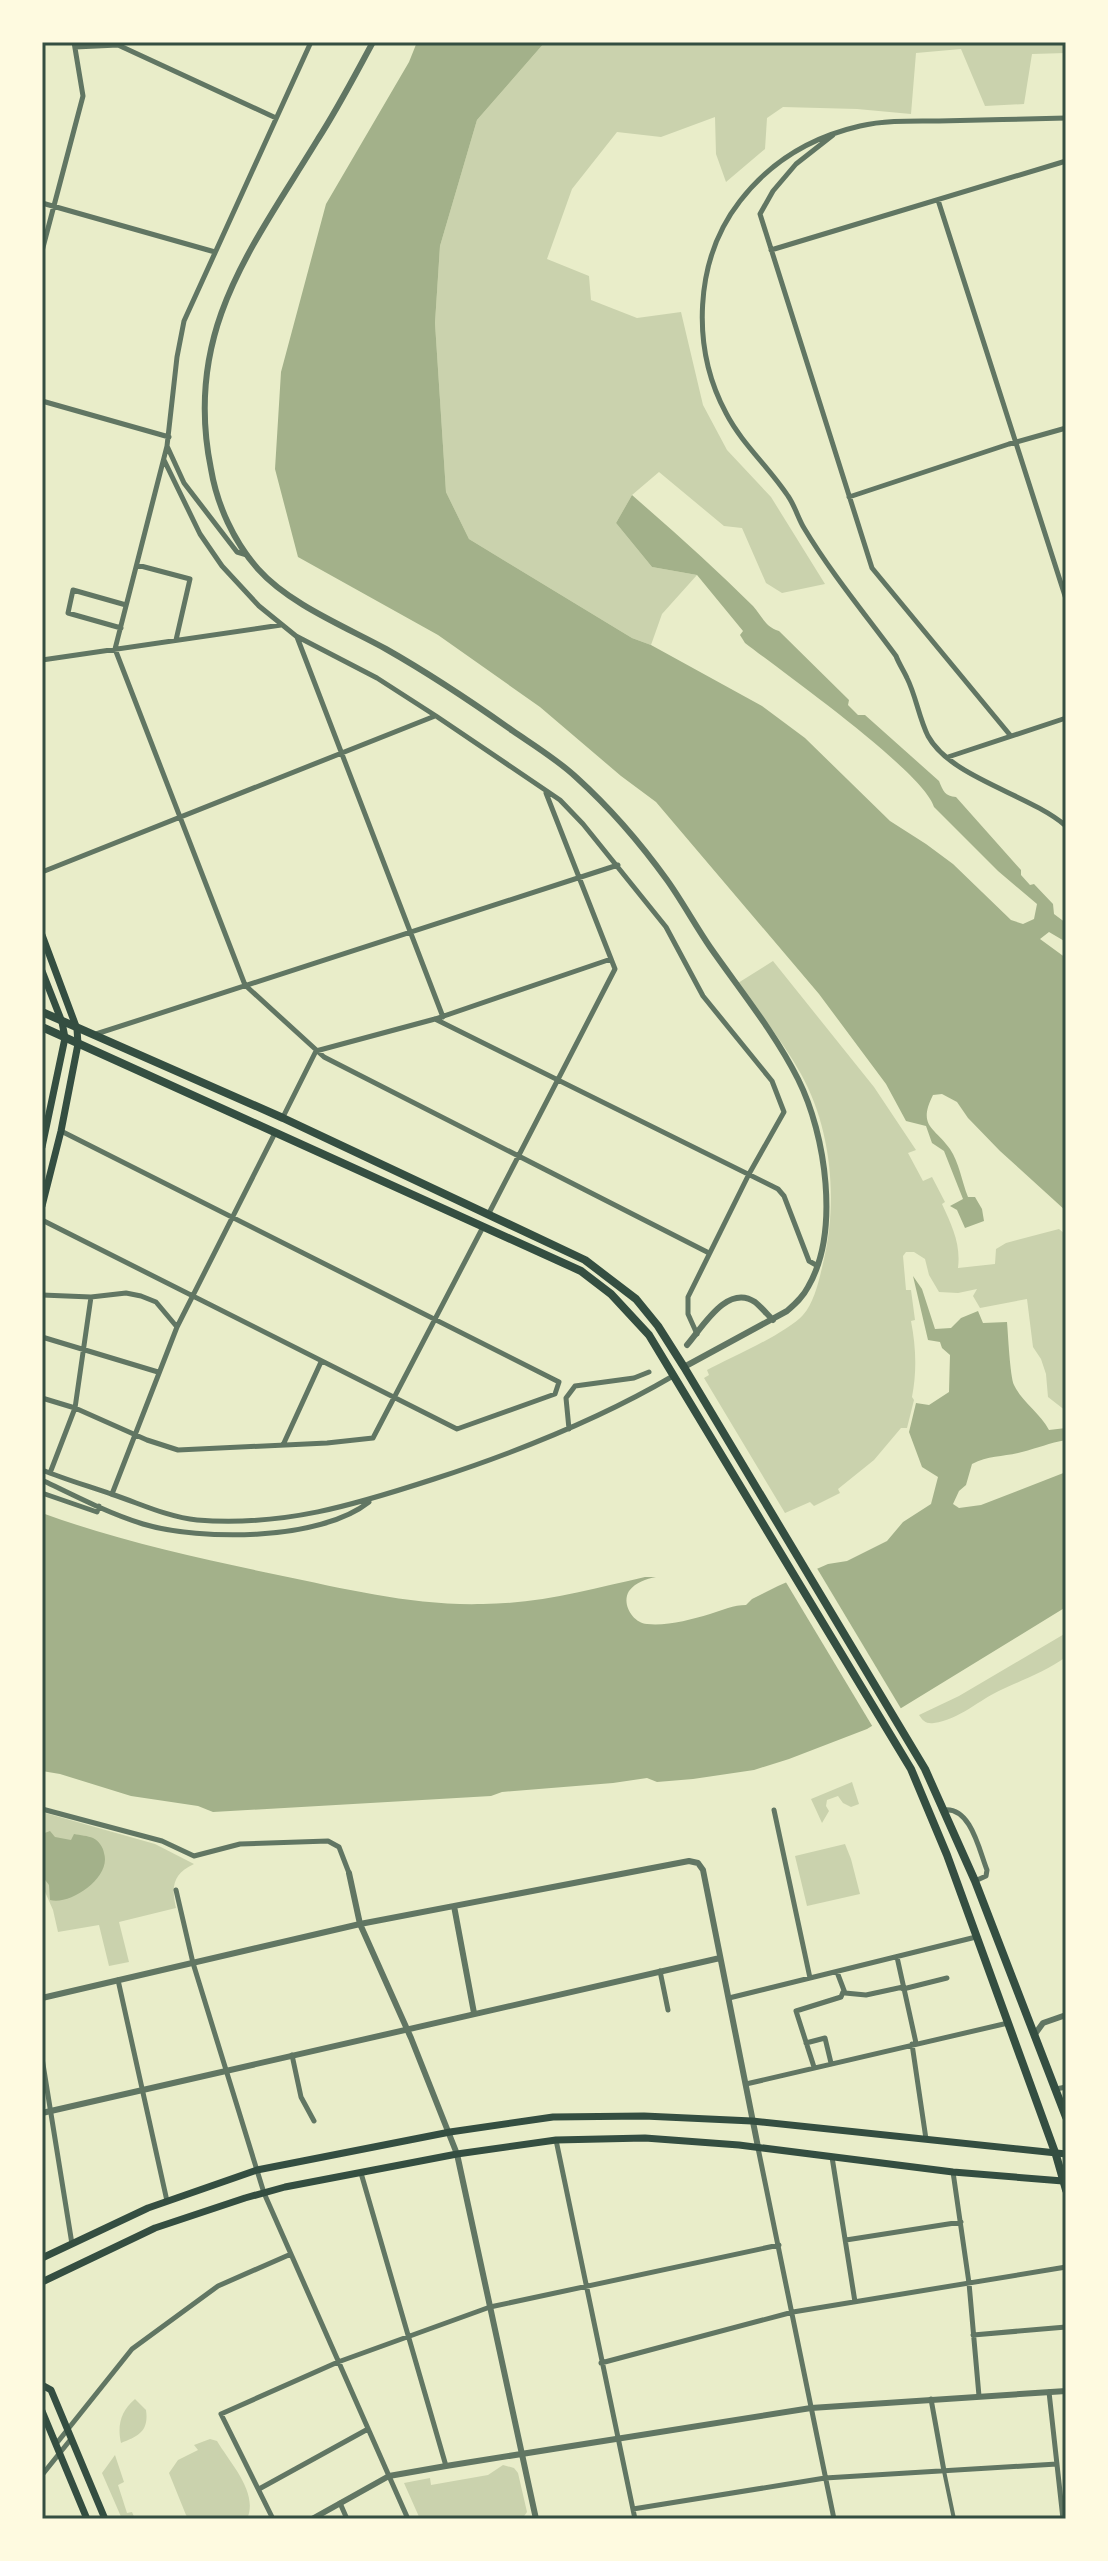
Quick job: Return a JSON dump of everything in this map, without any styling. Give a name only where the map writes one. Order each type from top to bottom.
[{"type":"highway","points":[[42,1012],[283,1118],[585,1260],[636,1299],[658,1326],[684,1367],[906,1736],[944,1810],[975,1881],[1066,2117]]},
{"type":"highway","points":[[42,1027],[581,1271],[611,1294],[649,1335],[895,1741],[931,1814],[1008,2023],[1061,2155],[1065,2184]]},
{"type":"main road","points":[[42,935],[77,1029],[78,1044],[42,1206]]},
{"type":"main road","points":[[42,971],[65,1038],[42,1147]]},
{"type":"main road","points":[[42,2258],[167,2201],[257,2170],[450,2132],[553,2117],[644,2116],[752,2121],[1061,2155]]},
{"type":"main road","points":[[44,2282],[155,2228],[264,2193],[457,2154],[556,2140],[645,2138],[758,2147],[1065,2184]]},
{"type":"main road","points":[[42,2385],[51,2390],[105,2519]]},
{"type":"main road","points":[[42,2411],[87,2519]]},
{"type":"street","points":[[311,42],[184,321],[169,437],[115,649],[245,985],[324,1057],[709,1253]]},
{"type":"street","points":[[373,42],[317,141],[261,229],[227,298],[210,351],[203,409],[211,470],[224,513],[258,569],[285,591],[455,690],[556,761],[596,797],[667,880],[786,1057],[818,1132],[826,1188],[825,1232],[816,1265],[808,1287],[787,1311],[684,1367]]},
{"type":"street","points":[[42,251],[83,96],[74,44],[119,43],[276,118]]},
{"type":"street","points":[[1066,118],[863,125],[837,132],[789,154],[768,170],[732,211],[709,262],[702,320],[705,352],[726,414],[789,497],[811,538],[896,656],[929,738],[972,775],[1041,809],[1066,826]]},
{"type":"street","points":[[837,132],[796,164],[773,191],[760,214],[872,568],[1010,735]]},
{"type":"street","points":[[771,250],[1066,161]]},
{"type":"street","points":[[938,200],[1066,599]]},
{"type":"street","points":[[42,203],[215,252]]},
{"type":"street","points":[[42,401],[169,437]]},
{"type":"street","points":[[849,497],[1066,428]]},
{"type":"street","points":[[167,446],[184,483],[237,552],[248,555]]},
{"type":"street","points":[[164,460],[200,534],[222,566],[241,589],[281,625],[377,678],[560,800],[618,865],[666,927],[703,996],[772,1081],[784,1112],[749,1174],[688,1297],[686,1306],[697,1334]]},
{"type":"street","points":[[137,565],[190,579],[176,640]]},
{"type":"street","points":[[121,628],[68,613],[70,602],[73,590],[126,605]]},
{"type":"street","points":[[42,660],[281,625]]},
{"type":"street","points":[[296,636],[443,1017]]},
{"type":"street","points":[[42,872],[436,716]]},
{"type":"street","points":[[948,757],[1066,718]]},
{"type":"street","points":[[488,1215],[615,969],[546,792]]},
{"type":"street","points":[[91,1035],[618,865]]},
{"type":"street","points":[[283,1118],[316,1051],[443,1017],[611,959]]},
{"type":"street","points":[[435,1019],[778,1189],[784,1196],[809,1261],[816,1265]]},
{"type":"street","points":[[42,1220],[457,1429],[555,1394],[559,1382],[61,1131]]},
{"type":"street","points":[[112,1494],[177,1327],[275,1133]]},
{"type":"street","points":[[42,1398],[75,1408],[147,1440],[178,1450],[373,1438],[484,1226]]},
{"type":"street","points":[[42,1295],[91,1297],[126,1293],[141,1296],[156,1302],[177,1327]]},
{"type":"street","points":[[50,1473],[75,1408],[91,1297]]},
{"type":"street","points":[[687,1345],[730,1298],[739,1297],[754,1302],[773,1320]]},
{"type":"street","points":[[42,1337],[158,1372]]},
{"type":"street","points":[[283,1445],[322,1362]]},
{"type":"street","points":[[569,1429],[566,1398],[575,1386],[634,1378],[649,1372]]},
{"type":"street","points":[[42,1470],[154,1510],[194,1520],[241,1522],[308,1516],[469,1467],[569,1429],[626,1403],[673,1376]]},
{"type":"street","points":[[42,1480],[144,1524],[227,1535],[260,1534],[326,1524],[361,1508],[372,1499]]},
{"type":"street","points":[[42,1493],[97,1512],[99,1506]]},
{"type":"street","points":[[42,1809],[162,1841],[194,1856],[240,1844],[328,1841],[339,1847],[349,1873],[360,1924],[407,2029],[457,2154],[536,2519]]},
{"type":"street","points":[[774,1810],[810,1978]]},
{"type":"street","points":[[944,1810],[955,1810],[966,1818],[988,1872],[975,1881]]},
{"type":"street","points":[[42,1998],[360,1924],[689,1861],[698,1863],[703,1870],[834,2519]]},
{"type":"street","points":[[176,1890],[193,1963],[264,2193],[408,2519]]},
{"type":"street","points":[[454,1906],[474,2013]]},
{"type":"street","points":[[729,1998],[977,1937]]},
{"type":"street","points":[[897,1957],[914,2043],[926,2140]]},
{"type":"street","points":[[42,2113],[720,1958]]},
{"type":"street","points":[[660,1971],[668,2010]]},
{"type":"street","points":[[814,2067],[796,2011],[841,1997],[843,1992],[837,1972]]},
{"type":"street","points":[[843,1992],[866,1995],[947,1978]]},
{"type":"street","points":[[118,1980],[167,2201]]},
{"type":"street","points":[[1035,2034],[1046,2021],[1066,2015]]},
{"type":"street","points":[[746,2084],[1008,2023]]},
{"type":"street","points":[[806,2043],[825,2038],[831,2063]]},
{"type":"street","points":[[292,2055],[301,2097],[314,2121]]},
{"type":"street","points":[[42,2058],[72,2244]]},
{"type":"street","points":[[1056,2089],[1066,2087]]},
{"type":"street","points":[[556,2140],[635,2519]]},
{"type":"street","points":[[832,2157],[855,2302]]},
{"type":"street","points":[[953,2172],[969,2283],[979,2396]]},
{"type":"street","points":[[361,2173],[446,2466]]},
{"type":"street","points":[[846,2240],[961,2222]]},
{"type":"street","points":[[273,2519],[221,2414],[338,2362],[490,2307],[779,2245]]},
{"type":"street","points":[[42,2475],[58,2448],[132,2349],[218,2286],[291,2254]]},
{"type":"street","points":[[601,2363],[793,2312],[1066,2267]]},
{"type":"street","points":[[973,2335],[1066,2327]]},
{"type":"street","points":[[312,2519],[389,2476],[446,2466],[811,2408],[1066,2391]]},
{"type":"street","points":[[1049,2392],[1063,2519]]},
{"type":"street","points":[[931,2399],[954,2519]]},
{"type":"street","points":[[259,2489],[368,2429]]},
{"type":"street","points":[[633,2509],[825,2478],[1057,2464]]},
{"type":"street","points":[[340,2503],[347,2519]]},
{"type":"shaded area","points":[[417,42],[545,42],[477,120],[440,246],[435,323],[446,492],[469,539],[632,638],[651,645],[762,706],[805,738],[890,821],[953,864],[1011,920],[1023,924],[1034,919],[1037,904],[998,871],[934,807],[905,771],[849,722],[745,643],[740,635],[743,631],[697,575],[652,567],[616,523],[632,495],[723,577],[767,624],[779,631],[849,700],[848,705],[858,715],[865,715],[939,781],[945,792],[956,797],[1021,870],[1021,875],[1030,885],[1034,884],[1053,904],[1054,914],[1066,923],[1066,942],[1049,932],[1040,939],[1066,958],[1066,1211],[1000,1151],[957,1102],[942,1094],[933,1095],[927,1120],[953,1154],[968,1197],[975,1197],[982,1209],[984,1221],[965,1228],[957,1210],[950,1206],[963,1199],[944,1151],[932,1143],[926,1126],[906,1121],[886,1084],[819,994],[656,802],[540,707],[438,635],[298,557],[275,469],[281,372],[326,204],[409,62]]},
{"type":"shaded area","points":[[545,42],[1066,42],[1066,53],[1032,54],[1024,104],[985,106],[961,49],[916,53],[911,114],[783,107],[767,118],[765,149],[726,182],[716,154],[715,117],[661,137],[617,132],[572,189],[547,259],[589,276],[591,300],[637,318],[681,312],[703,405],[727,450],[771,497],[825,584],[782,593],[766,583],[742,528],[724,526],[659,472],[632,495],[616,523],[652,567],[697,575],[662,614],[651,645],[632,638],[469,539],[446,492],[435,323],[440,246],[477,120]]},
{"type":"shaded area","points":[[773,961],[874,1087],[916,1150],[908,1153],[923,1181],[932,1177],[945,1202],[942,1204],[957,1243],[958,1268],[995,1264],[996,1249],[1006,1243],[1059,1229],[1066,1235],[1066,1411],[1048,1397],[1046,1374],[1033,1347],[1027,1299],[980,1308],[973,1296],[977,1289],[958,1293],[939,1292],[929,1275],[925,1259],[914,1252],[906,1252],[903,1256],[906,1290],[911,1290],[915,1320],[911,1321],[915,1359],[914,1400],[907,1428],[901,1428],[874,1460],[838,1489],[840,1493],[814,1506],[810,1502],[785,1513],[704,1378],[709,1375],[707,1370],[772,1337],[803,1315],[816,1288],[828,1236],[831,1188],[819,1117],[794,1062],[738,983]]},
{"type":"shaded area","points":[[913,1276],[922,1289],[935,1329],[951,1328],[961,1318],[978,1311],[983,1323],[1007,1322],[1014,1385],[1049,1430],[1066,1428],[1066,1440],[972,1464],[966,1485],[953,1504],[959,1508],[981,1505],[1066,1472],[1066,1607],[867,1729],[754,1770],[693,1779],[657,1782],[647,1778],[502,1792],[491,1796],[213,1812],[198,1806],[131,1796],[42,1771],[42,1513],[188,1555],[380,1596],[457,1604],[504,1603],[544,1599],[656,1577],[638,1583],[627,1596],[627,1607],[642,1623],[678,1622],[746,1605],[778,1586],[828,1564],[847,1561],[887,1541],[903,1522],[931,1504],[938,1477],[922,1467],[909,1432],[916,1403],[929,1405],[949,1392],[950,1355],[940,1342],[928,1340]]},
{"type":"shaded area","points":[[1066,1633],[1066,1657],[1051,1666],[994,1693],[952,1718],[929,1723],[919,1715],[959,1696]]},
{"type":"shaded area","points":[[852,1782],[859,1804],[851,1807],[838,1796],[827,1800],[829,1811],[822,1823],[811,1799]]},
{"type":"shaded area","points":[[42,1812],[155,1844],[194,1864],[182,1872],[175,1882],[176,1908],[119,1922],[129,1962],[109,1966],[99,1925],[58,1932],[42,1885]]},
{"type":"shaded area","points":[[50,1831],[55,1837],[71,1840],[74,1834],[93,1838],[104,1853],[102,1872],[95,1880],[78,1894],[58,1901],[50,1900],[49,1885],[42,1876],[42,1834]]},
{"type":"shaded area","points":[[845,1844],[860,1894],[807,1906],[795,1856]]},
{"type":"shaded area","points":[[135,2399],[146,2410],[146,2423],[138,2435],[121,2443],[121,2419]]},
{"type":"shaded area","points":[[210,2439],[217,2441],[246,2489],[250,2509],[247,2519],[189,2519],[186,2515],[169,2473],[178,2460],[198,2450],[194,2445]]},
{"type":"shaded area","points":[[115,2455],[124,2482],[118,2485],[127,2513],[132,2512],[135,2519],[122,2519],[102,2473]]},
{"type":"shaded area","points":[[503,2465],[514,2468],[518,2473],[527,2512],[522,2519],[420,2519],[404,2483],[430,2478],[431,2485],[488,2475]]},
{"type":"pier","points":[[815,1565],[903,1712],[874,1729],[784,1579]]}]
